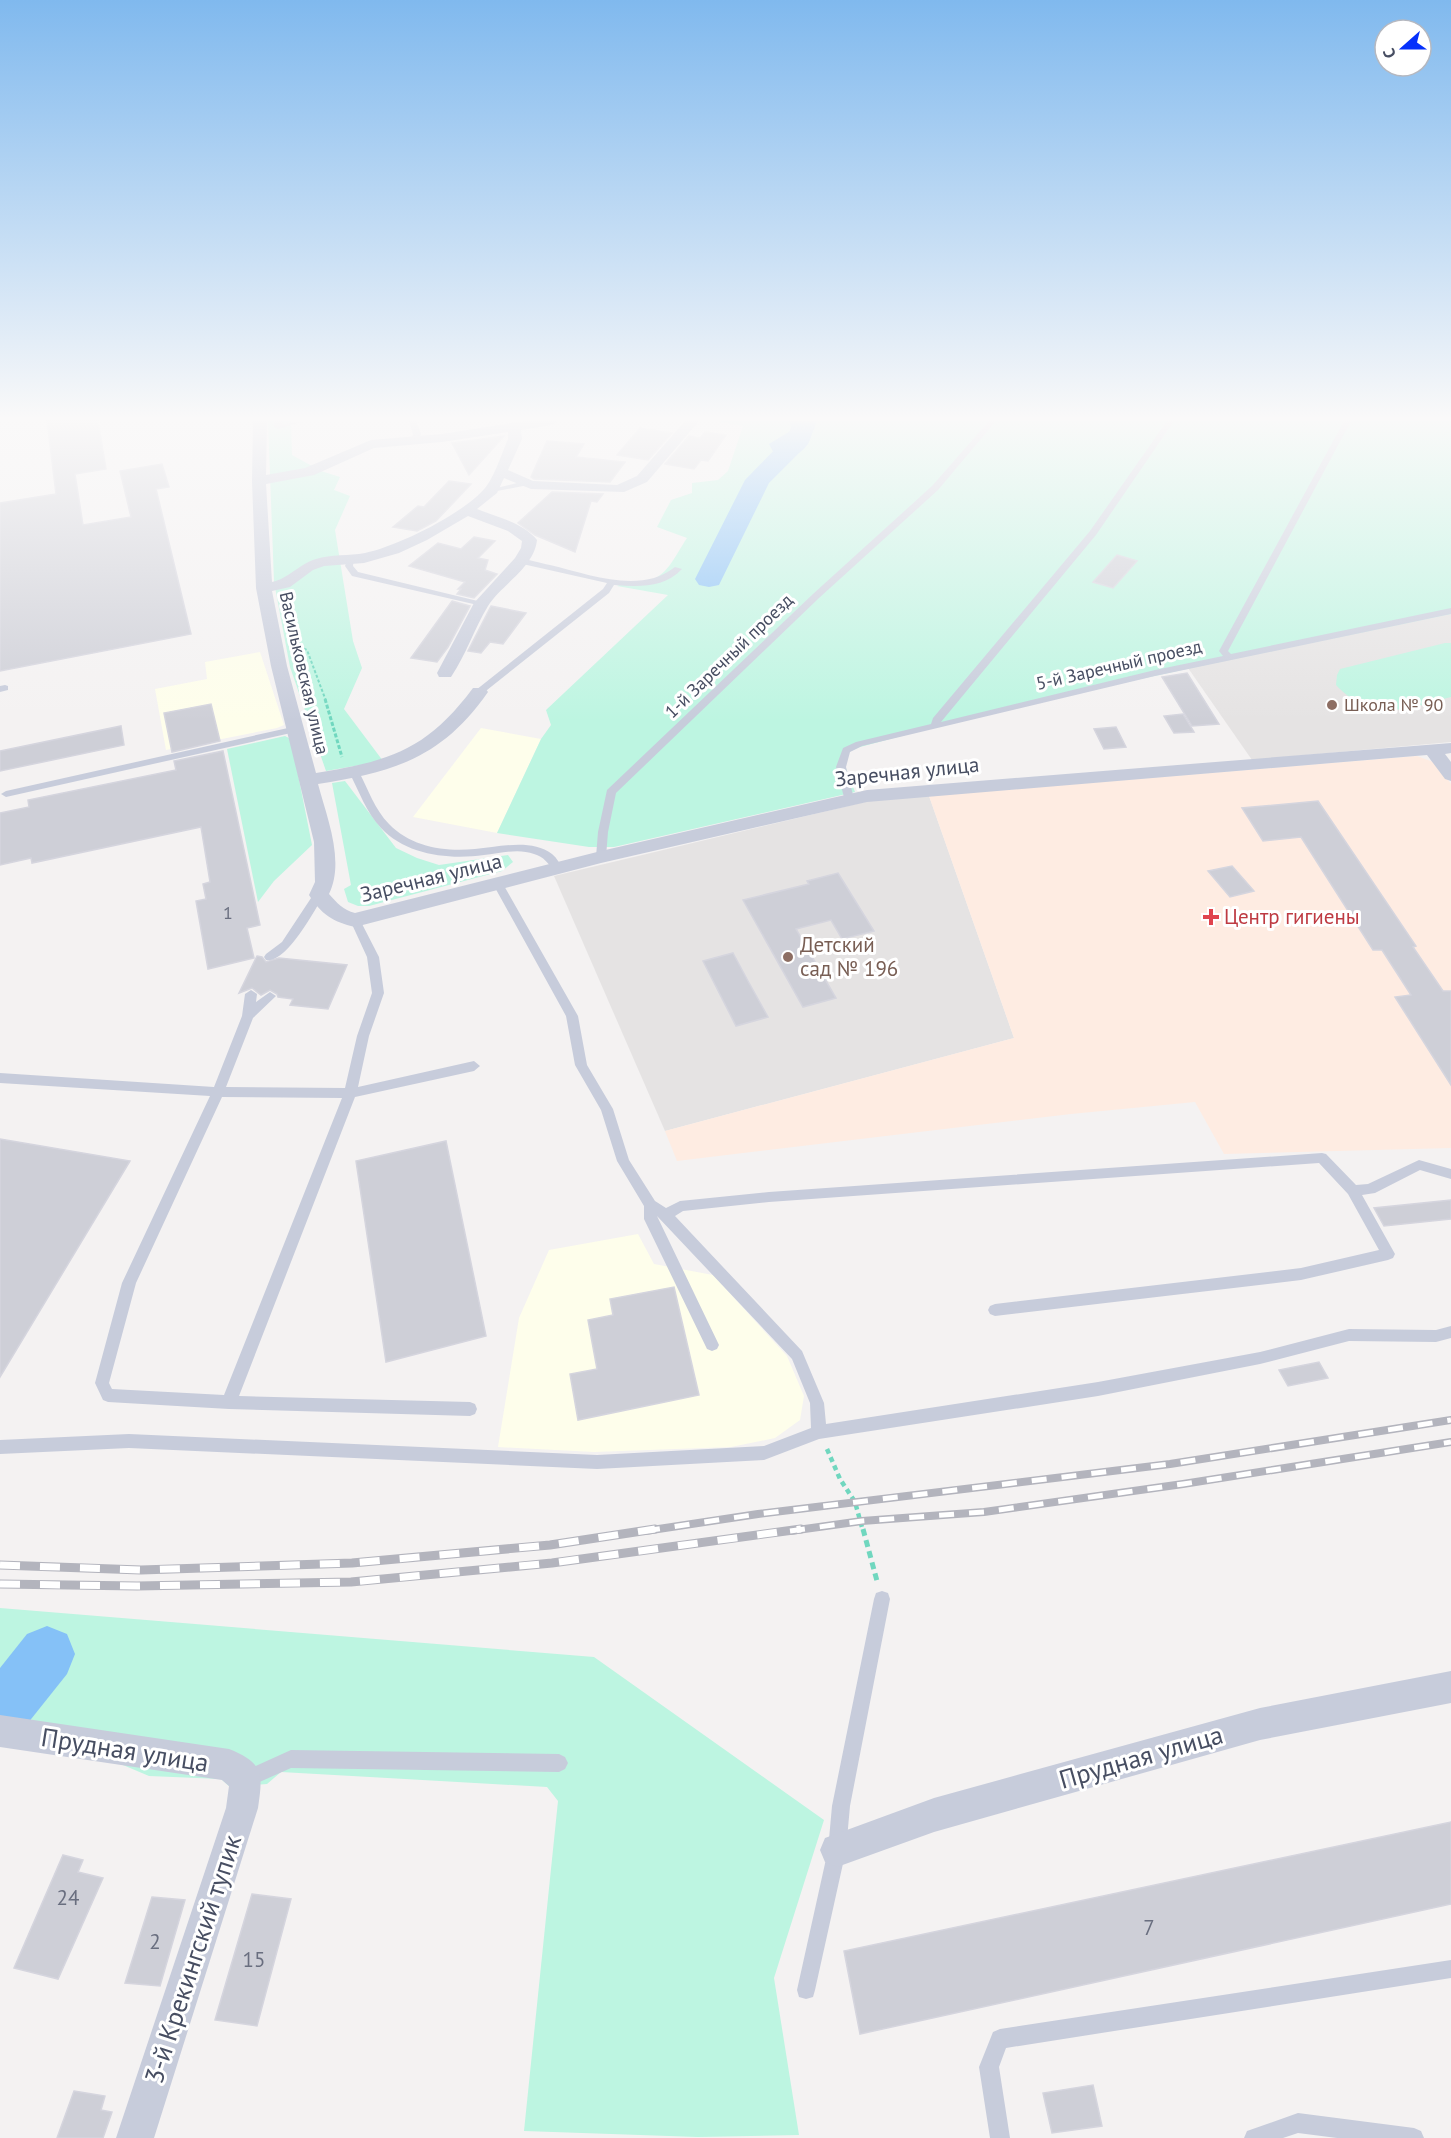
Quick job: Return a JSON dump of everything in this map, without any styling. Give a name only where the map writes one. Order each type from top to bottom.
[{"type":"street","name":"Васильковская улица","points":[[261,521],[264,588],[279,666],[297,729],[324,842],[325,882],[319,895]]},
{"type":"street","points":[[264,588],[284,584],[308,567],[394,550],[423,537],[449,521]]},
{"type":"street","points":[[445,674],[482,603],[521,561],[529,548],[530,540],[513,528],[495,521]]},
{"type":"street","points":[[310,780],[397,761],[417,750],[466,711],[479,692]]},
{"type":"street","name":"Заречная улица","points":[[319,895],[340,917],[355,920],[601,857],[849,799],[1442,749]]},
{"type":"street","points":[[1442,749],[1451,775]]},
{"type":"street","name":"Прудная улица","points":[[837,1850],[934,1815],[1260,1724],[1451,1687]]},
{"type":"street","name":"Прудная улица","points":[[0,1731],[230,1765],[246,1779]]},
{"type":"street","name":"3-й Крекингский тупик","points":[[135,2138],[242,1808],[246,1779]]},
{"type":"lane","name":"1-й Заречный проезд","points":[[601,857],[603,832],[611,792],[816,596],[899,521]]},
{"type":"lane","points":[[936,725],[936,720],[1102,521]]},
{"type":"lane","points":[[1228,657],[1223,651],[1294,521]]},
{"type":"lane","points":[[351,560],[349,566],[355,574],[482,603]]},
{"type":"lane","points":[[521,561],[612,582],[654,583],[669,577],[678,569]]},
{"type":"lane","points":[[479,692],[606,591],[612,582]]},
{"type":"lane","name":"5-й Заречный проезд","points":[[849,799],[841,767],[846,750],[859,744],[1228,657],[1451,611]]},
{"type":"lane","points":[[6,794],[297,729]]},
{"type":"lane","points":[[354,772],[372,807],[388,830],[409,843],[439,853],[470,854],[522,847],[547,855],[558,869]]},
{"type":"lane","points":[[498,885],[572,1016],[581,1065],[606,1109],[623,1161],[650,1205],[666,1215],[797,1355],[817,1403],[819,1432]]},
{"type":"lane","points":[[270,957],[286,945],[319,895]]},
{"type":"lane","points":[[229,1402],[350,1093],[363,1036],[378,993],[373,957],[355,920]]},
{"type":"lane","points":[[286,945],[286,959]]},
{"type":"lane","points":[[251,994],[248,1016],[218,1092],[129,1283],[102,1383],[108,1395],[229,1402],[470,1409]]},
{"type":"lane","points":[[248,1016],[270,996]]},
{"type":"lane","points":[[0,1078],[218,1092],[350,1093],[474,1066]]},
{"type":"lane","points":[[666,1215],[680,1206],[769,1197],[1322,1158],[1353,1190],[1388,1254],[1301,1274],[995,1311]]},
{"type":"lane","points":[[1353,1190],[1370,1189],[1419,1165],[1451,1174]]},
{"type":"lane","points":[[650,1205],[651,1219],[712,1345]]},
{"type":"lane","points":[[0,1447],[129,1441],[597,1462],[764,1453],[819,1432],[1098,1389],[1260,1358],[1349,1335],[1436,1336],[1451,1332]]},
{"type":"lane","points":[[806,1990],[837,1850],[841,1806],[882,1599]]},
{"type":"lane","points":[[246,1779],[291,1759],[559,1763]]},
{"type":"lane","points":[[1000,2138],[989,2067],[1000,2039],[1451,1969]]},
{"type":"lane","points":[[1254,2138],[1298,2123],[1414,2138]]},
{"type":"path","points":[[284,584],[299,646],[307,650],[333,720],[332,727],[342,757],[354,772]]},
{"type":"path","points":[[819,1432],[840,1479],[855,1502],[882,1599]]},
{"type":"shaded area","name":"Школа № 90","points":[[1451,614],[1451,742],[1252,760],[1188,668]]},
{"type":"shaded area","points":[[260,652],[284,725],[166,750],[155,689],[207,679],[205,662]]},
{"type":"shaded area","points":[[481,728],[541,739],[497,833],[413,817]]},
{"type":"shaded area","name":"Центр гигиены","points":[[1417,756],[1436,763],[1451,784],[1451,1148],[1224,1154],[1195,1102],[1071,1114],[677,1161],[665,1131],[1014,1038],[929,796]]},
{"type":"shaded area","name":"Детский сад № 196","points":[[929,796],[1014,1038],[665,1131],[554,876],[869,801]]},
{"type":"shaded area","points":[[638,1234],[654,1264],[713,1275],[787,1356],[804,1396],[800,1420],[775,1438],[731,1447],[594,1452],[498,1447],[519,1318],[549,1250]]},
{"type":"green space","points":[[272,521],[339,521],[335,530],[353,641],[362,668],[344,709],[383,761],[326,771],[290,667],[274,582]]},
{"type":"green space","points":[[660,521],[1451,521],[1451,614],[1080,692],[860,747],[849,752],[845,766],[855,792],[614,847],[589,847],[497,833],[541,739],[551,725],[546,710],[668,595],[617,586],[628,582],[652,580],[659,576],[665,571],[687,538],[657,527]]},
{"type":"green space","points":[[1451,643],[1451,697],[1405,709],[1377,709],[1363,705],[1336,685],[1340,669]]},
{"type":"green space","points":[[285,736],[291,739],[312,845],[274,881],[258,902],[227,749]]},
{"type":"green space","points":[[345,781],[396,848],[439,865],[508,855],[513,862],[502,871],[369,906],[358,906],[348,902],[344,889],[351,885],[332,783]]},
{"type":"green space","points":[[0,1608],[594,1657],[824,1820],[774,1978],[799,2135],[698,2137],[524,2131],[558,1801],[547,1787],[281,1772],[267,1784],[230,1787],[221,1779],[149,1776],[104,1757],[0,1746]]},
{"type":"building","points":[[0,521],[82,521],[83,525],[108,521],[164,521],[191,634],[0,671]]},
{"type":"building","points":[[400,521],[436,521],[417,531],[393,527]]},
{"type":"building","points":[[520,521],[585,521],[575,552],[535,535],[518,523]]},
{"type":"building","points":[[474,537],[495,541],[478,558],[488,560],[485,570],[497,574],[474,598],[457,594],[461,589],[458,589],[465,582],[409,566],[438,543],[461,549]]},
{"type":"building","points":[[1117,555],[1137,561],[1113,588],[1093,582]]},
{"type":"building","points":[[452,601],[470,606],[448,647],[437,662],[411,658]]},
{"type":"building","points":[[491,606],[526,613],[503,644],[490,642],[481,653],[468,651]]},
{"type":"building","points":[[1187,673],[1219,724],[1192,726],[1162,677]]},
{"type":"building","points":[[211,704],[220,741],[172,752],[164,713]]},
{"type":"building","points":[[1183,714],[1194,732],[1174,733],[1164,716]]},
{"type":"building","points":[[121,726],[124,745],[0,771],[0,751]]},
{"type":"building","points":[[1116,727],[1126,747],[1104,749],[1094,729]]},
{"type":"building","points":[[223,751],[260,925],[247,928],[254,958],[208,969],[196,901],[206,899],[203,884],[210,882],[201,827],[32,863],[31,858],[0,865],[0,813],[29,807],[28,800],[176,770],[174,761]]},
{"type":"building","points":[[1318,801],[1416,946],[1413,947],[1443,991],[1451,991],[1451,1085],[1395,997],[1411,995],[1382,950],[1373,950],[1301,837],[1263,841],[1242,808]]},
{"type":"building","points":[[1232,866],[1254,891],[1230,897],[1208,871]]},
{"type":"building","points":[[838,873],[874,931],[842,939],[831,920],[796,929],[836,998],[803,1007],[743,900],[809,884],[807,881]]},
{"type":"building","points":[[733,953],[768,1017],[736,1026],[703,961]]},
{"type":"building","points":[[257,956],[262,957],[266,962],[279,958],[347,965],[328,1009],[290,1005],[293,999],[278,997],[270,990],[261,995],[252,988],[239,993]]},
{"type":"building","points":[[0,1139],[130,1161],[0,1377]]},
{"type":"building","points":[[446,1141],[486,1336],[386,1362],[356,1161]]},
{"type":"building","points":[[1451,1200],[1451,1219],[1384,1226],[1374,1208]]},
{"type":"building","points":[[674,1287],[699,1395],[578,1420],[570,1374],[597,1369],[588,1320],[613,1315],[610,1299]]},
{"type":"building","points":[[1319,1362],[1328,1378],[1288,1386],[1279,1370]]},
{"type":"building","points":[[1451,1822],[1451,1904],[860,2034],[844,1951]]},
{"type":"building","points":[[63,1855],[83,1860],[78,1872],[103,1878],[58,1979],[14,1968]]},
{"type":"building","points":[[252,1894],[291,1899],[257,2026],[215,2020]]},
{"type":"building","points":[[152,1897],[185,1900],[160,1986],[125,1983]]},
{"type":"building","points":[[1093,2085],[1102,2126],[1052,2133],[1043,2093]]},
{"type":"building","points":[[74,2091],[105,2096],[101,2110],[112,2112],[103,2138],[57,2138]]},
{"type":"waterway","points":[[709,579],[738,521]]},
{"type":"waterway","points":[[0,1713],[47,1654]]},
{"type":"railway","points":[[645,1531],[758,1514],[1170,1464],[1451,1420]]},
{"type":"railway","points":[[790,1531],[862,1521],[984,1512],[1183,1484],[1451,1442]]},
{"type":"railway","points":[[0,1565],[141,1570],[352,1563],[550,1545],[655,1529]]},
{"type":"railway","points":[[0,1584],[137,1586],[351,1582],[552,1563],[801,1529]]},
{"type":"place","name":"Школа № 90","points":[[1332,705]]},
{"type":"place","name":"Центр гигиены","points":[[1211,917]]},
{"type":"place","name":"Детский сад № 196","points":[[788,957]]}]
